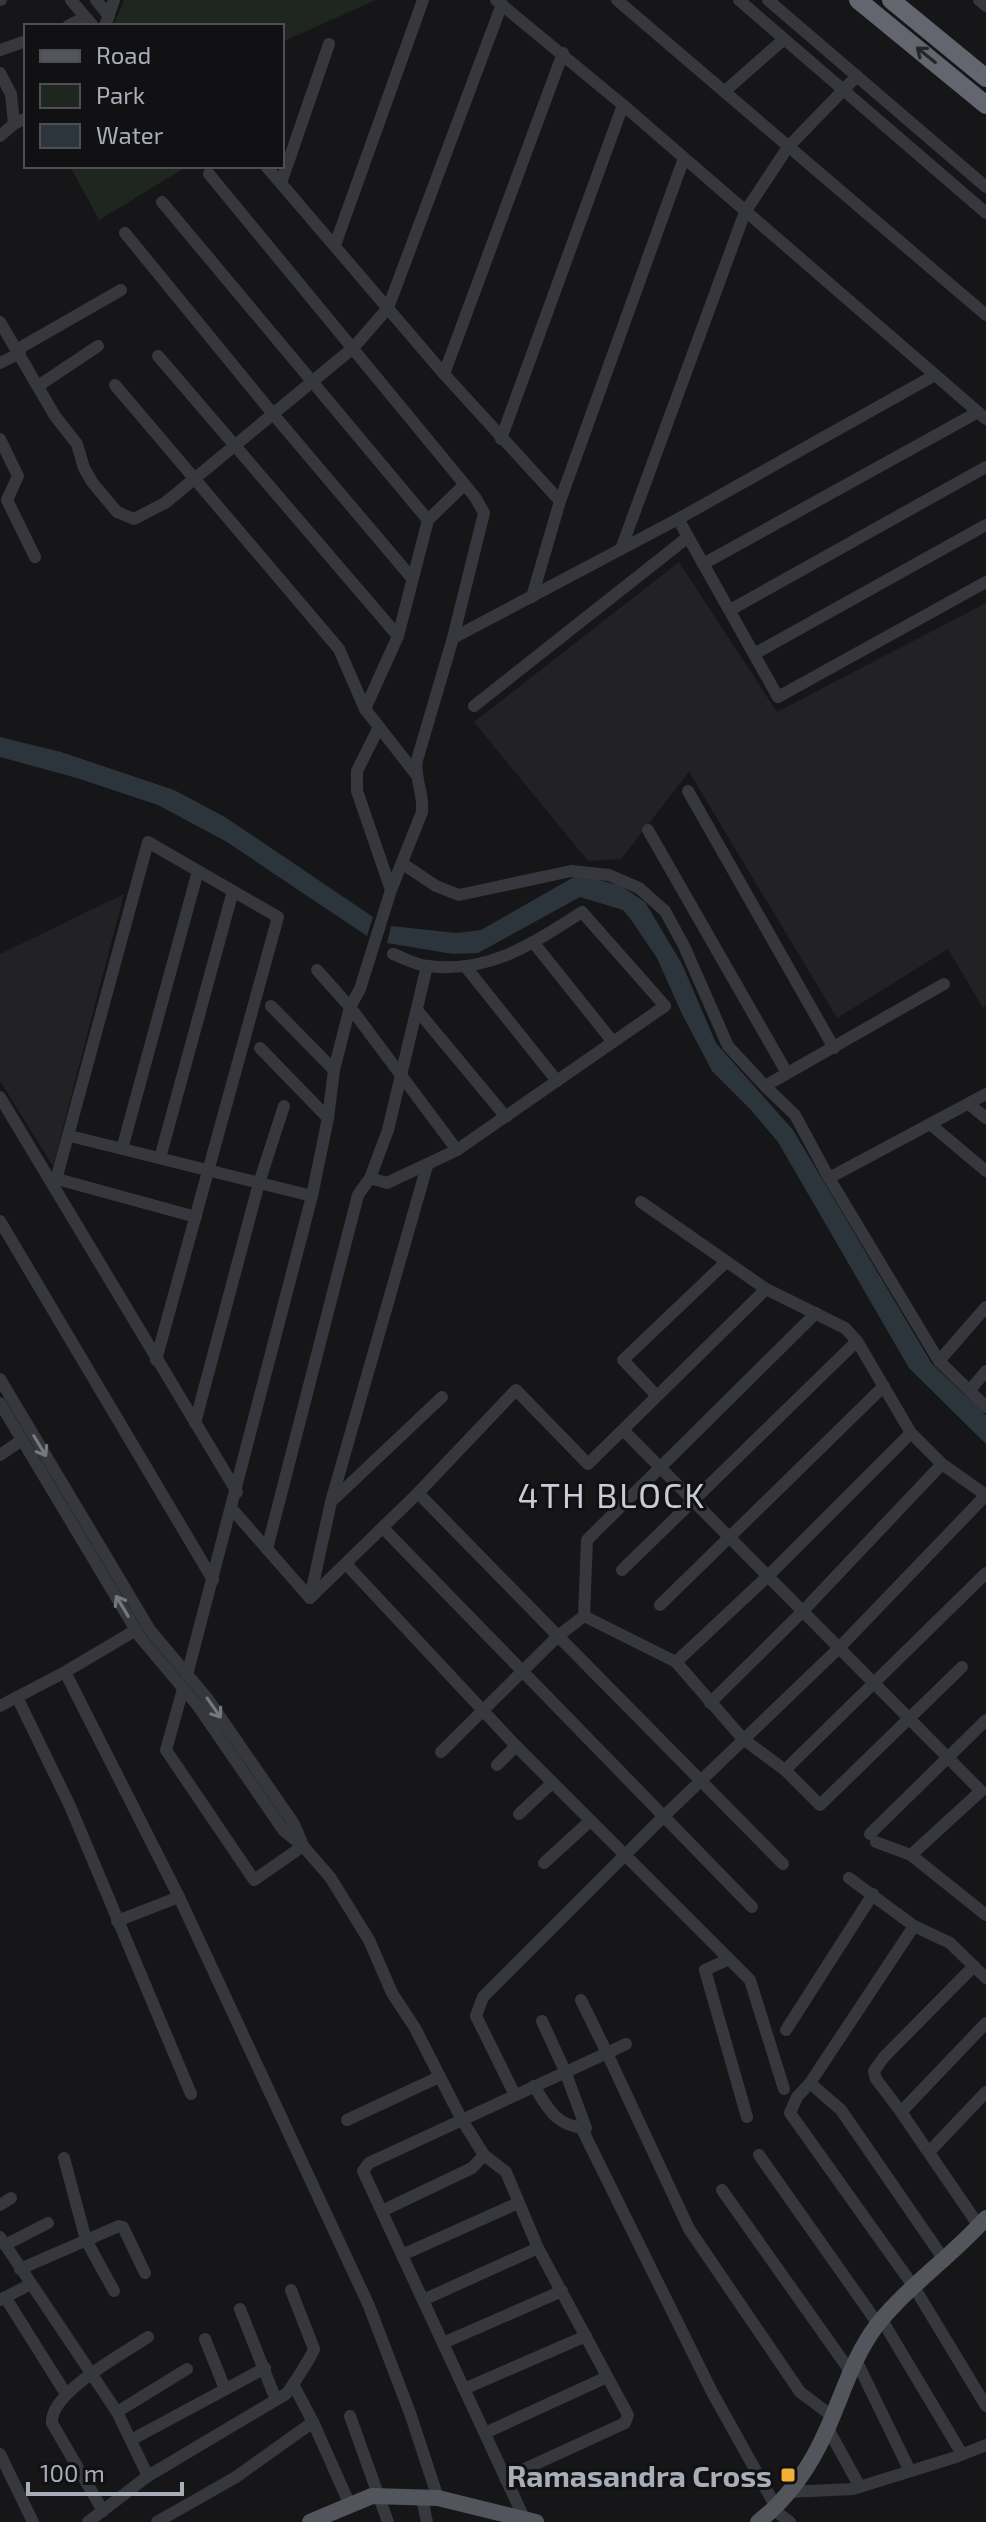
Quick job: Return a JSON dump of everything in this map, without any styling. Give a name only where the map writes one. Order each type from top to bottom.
[{"type":"highway","points":[[858,0],[986,105]]},
{"type":"highway","points":[[891,0],[986,78]]},
{"type":"main road","points":[[758,2522],[788,2492],[819,2446],[853,2365],[880,2322],[983,2222]]},
{"type":"main road","points":[[310,2522],[372,2496],[430,2498],[473,2515],[530,2520]]},
{"type":"street","points":[[71,0],[89,22]]},
{"type":"street","points":[[96,0],[107,21]]},
{"type":"street","points":[[107,21],[114,0]]},
{"type":"street","points":[[335,245],[423,0]]},
{"type":"street","points":[[617,0],[986,315]]},
{"type":"street","points":[[739,0],[986,213]]},
{"type":"street","points":[[768,0],[986,187]]},
{"type":"street","points":[[979,0],[986,6]]},
{"type":"street","points":[[0,322],[5,339],[19,351],[55,416],[77,444],[92,482],[117,512],[134,519],[165,503],[353,348],[388,308],[499,2],[563,53],[982,415],[703,564]]},
{"type":"street","points":[[725,91],[783,40]]},
{"type":"street","points":[[0,50],[24,42]]},
{"type":"street","points":[[281,183],[329,44]]},
{"type":"street","points":[[444,374],[563,53]]},
{"type":"street","points":[[0,73],[20,121],[0,136]]},
{"type":"street","points":[[621,549],[745,212],[788,147],[857,76]]},
{"type":"street","points":[[501,439],[623,105]]},
{"type":"street","points":[[532,597],[560,501],[684,158]]},
{"type":"street","points":[[268,168],[501,439],[560,501]]},
{"type":"street","points":[[209,174],[484,513],[415,773]]},
{"type":"street","points":[[162,202],[428,520]]},
{"type":"street","points":[[125,233],[411,577]]},
{"type":"street","points":[[0,363],[121,290]]},
{"type":"street","points":[[38,386],[98,346]]},
{"type":"street","points":[[158,356],[398,636]]},
{"type":"street","points":[[453,638],[678,519],[935,375]]},
{"type":"street","points":[[115,385],[339,649],[365,709],[415,773],[423,799],[422,812],[391,890],[360,989],[350,1007],[334,1070],[312,1196],[187,1675]]},
{"type":"street","points":[[0,439],[18,476],[7,500],[35,557]]},
{"type":"street","points":[[730,610],[986,467]]},
{"type":"street","points":[[365,709],[398,636],[428,520],[464,485]]},
{"type":"street","points":[[678,519],[778,697],[986,582]]},
{"type":"street","points":[[754,654],[986,525]]},
{"type":"street","points":[[474,706],[688,537]]},
{"type":"street","points":[[379,727],[357,771],[357,791],[391,890]]},
{"type":"street","points":[[688,791],[834,1048]]},
{"type":"street","points":[[648,830],[787,1073]]},
{"type":"street","points":[[56,1183],[148,842],[278,917],[156,1360]]},
{"type":"street","points":[[403,864],[436,886],[459,895],[571,871],[609,875],[639,888],[665,911],[684,946],[728,1046],[795,1115],[829,1178],[939,1361],[986,1407]]},
{"type":"street","points":[[122,1149],[198,871]]},
{"type":"street","points":[[160,1158],[233,891]]},
{"type":"street","points":[[370,1178],[387,1183],[457,1150],[665,1006],[582,912],[502,959],[465,966],[427,966],[393,954]]},
{"type":"street","points":[[533,942],[613,1042]]},
{"type":"street","points":[[267,1549],[358,1195],[370,1178],[388,1130],[427,966]]},
{"type":"street","points":[[465,966],[557,1081]]},
{"type":"street","points":[[317,970],[350,1007],[457,1150]]},
{"type":"street","points":[[765,1086],[944,984]]},
{"type":"street","points":[[271,1006],[334,1070]]},
{"type":"street","points":[[417,1010],[506,1117]]},
{"type":"street","points":[[260,1048],[328,1118]]},
{"type":"street","points":[[829,1178],[986,1094]]},
{"type":"street","points":[[0,1097],[56,1183],[156,1360],[237,1492]]},
{"type":"street","points":[[969,1104],[986,1118]]},
{"type":"street","points":[[195,1423],[259,1183],[284,1106]]},
{"type":"street","points":[[930,1124],[986,1171]]},
{"type":"street","points":[[70,1136],[312,1196]]},
{"type":"street","points":[[310,1598],[331,1502],[427,1166]]},
{"type":"street","points":[[56,1183],[196,1217]]},
{"type":"street","points":[[515,2095],[476,2016],[483,1997],[624,1855],[839,1648],[986,1495],[942,1464],[911,1433],[857,1341],[845,1328],[766,1289],[641,1202]]},
{"type":"street","points":[[0,1221],[213,1580]]},
{"type":"street","points":[[657,1396],[623,1360],[726,1262]]},
{"type":"street","points":[[310,1598],[418,1493],[516,1390],[588,1464],[766,1289]]},
{"type":"street","points":[[939,1361],[986,1307]]},
{"type":"street","points":[[584,1616],[587,1540],[816,1313]]},
{"type":"street","points":[[622,1570],[857,1341]]},
{"type":"street","points":[[970,1390],[986,1371]]},
{"type":"street","points":[[0,1379],[150,1630],[213,1705],[294,1824],[303,1846]]},
{"type":"street","points":[[660,1605],[884,1386]]},
{"type":"street","points":[[331,1502],[442,1397]]},
{"type":"street","points":[[0,1403],[136,1630],[183,1689],[284,1831],[303,1846],[330,1877],[369,1940],[392,1993],[415,2028],[462,2120],[484,2155],[506,2172],[538,2248],[628,2415],[625,2423],[505,2478]]},
{"type":"street","points":[[623,1430],[981,1791],[911,1855]]},
{"type":"street","points":[[676,1662],[768,1576],[911,1433]]},
{"type":"street","points":[[0,1455],[22,1440]]},
{"type":"street","points":[[710,1703],[803,1611],[942,1464]]},
{"type":"street","points":[[418,1493],[783,1864]]},
{"type":"street","points":[[232,1509],[310,1598]]},
{"type":"street","points":[[383,1528],[752,1907]]},
{"type":"street","points":[[346,1564],[516,1746],[750,1980],[784,2089]]},
{"type":"street","points":[[785,1770],[986,1573]]},
{"type":"street","points":[[441,1752],[558,1636],[584,1616]]},
{"type":"street","points":[[584,1616],[676,1662],[743,1739],[785,1770],[820,1805],[962,1667]]},
{"type":"street","points":[[0,1706],[136,1630]]},
{"type":"street","points":[[65,1672],[179,1897],[374,2318],[430,2498],[427,2522]]},
{"type":"street","points":[[183,1689],[166,1750],[254,1880],[303,1846]]},
{"type":"street","points":[[17,1697],[70,1806],[191,2094]]},
{"type":"street","points":[[986,1720],[947,1757],[873,1838],[911,1855],[986,1915]]},
{"type":"street","points":[[497,1765],[516,1746]]},
{"type":"street","points":[[519,1814],[552,1783]]},
{"type":"street","points":[[544,1863],[590,1821]]},
{"type":"street","points":[[849,1878],[914,1926],[950,1943],[986,1978]]},
{"type":"street","points":[[786,2030],[873,1894]]},
{"type":"street","points":[[117,1921],[179,1897]]},
{"type":"street","points":[[914,1926],[810,2083],[797,2097],[790,2113],[914,2287],[986,2406]]},
{"type":"street","points":[[729,1959],[705,1970],[747,2117]]},
{"type":"street","points":[[974,1966],[884,2057],[874,2071],[876,2079],[983,2222]]},
{"type":"street","points":[[581,2000],[689,2229],[800,2392],[830,2422],[860,2487]]},
{"type":"street","points":[[534,2086],[555,2119],[586,2128],[542,2021]]},
{"type":"street","points":[[901,2112],[986,2023]]},
{"type":"street","points":[[530,2520],[505,2478],[364,2172],[367,2165],[626,2044]]},
{"type":"street","points":[[347,2120],[439,2077]]},
{"type":"street","points":[[810,2083],[841,2110],[945,2261]]},
{"type":"street","points":[[929,2152],[986,2092]]},
{"type":"street","points":[[581,2127],[712,2392],[775,2508],[790,2522]]},
{"type":"street","points":[[382,2211],[472,2168],[484,2155]]},
{"type":"street","points":[[759,2155],[880,2322],[962,2454]]},
{"type":"street","points":[[64,2158],[86,2240],[114,2291]]},
{"type":"street","points":[[722,2190],[853,2365],[910,2471]]},
{"type":"street","points":[[402,2255],[518,2203]]},
{"type":"street","points":[[48,2223],[3,2241],[117,2412],[148,2476]]},
{"type":"street","points":[[20,2269],[122,2226],[145,2273]]},
{"type":"street","points":[[423,2300],[538,2248]]},
{"type":"street","points":[[31,2284],[3,2299],[66,2394]]},
{"type":"street","points":[[88,2522],[148,2476],[276,2400],[294,2386],[303,2365],[313,2356],[314,2349],[291,2290]]},
{"type":"street","points":[[443,2343],[562,2291]]},
{"type":"street","points":[[240,2309],[276,2400]]},
{"type":"street","points":[[464,2389],[586,2336]]},
{"type":"street","points":[[103,2511],[52,2423],[52,2412],[66,2394],[148,2337]]},
{"type":"street","points":[[205,2339],[225,2389]]},
{"type":"street","points":[[131,2440],[265,2368]]},
{"type":"street","points":[[117,2412],[187,2369]]},
{"type":"street","points":[[485,2433],[607,2377]]},
{"type":"street","points":[[294,2386],[350,2505]]},
{"type":"street","points":[[350,2416],[388,2522]]},
{"type":"street","points":[[157,2522],[172,2518],[236,2477],[313,2422]]},
{"type":"street","points":[[788,2492],[860,2487],[986,2445]]},
{"type":"street","points":[[0,2454],[33,2522]]},
{"type":"shaded area","points":[[679,562],[777,712],[986,603],[986,1006],[983,1008],[948,949],[837,1018],[689,772],[621,859],[588,861],[474,722]]},
{"type":"shaded area","points":[[124,894],[53,1166],[0,1081],[0,954]]},
{"type":"green space","points":[[124,0],[376,0],[284,41],[284,24],[114,24]]},
{"type":"green space","points":[[71,168],[185,168],[99,220]]},
{"type":"water","points":[[0,737],[61,752],[174,790],[225,817],[373,917],[367,936],[227,842],[158,805],[0,757]]},
{"type":"water","points":[[574,877],[589,877],[621,886],[645,902],[682,964],[716,1043],[793,1130],[932,1364],[986,1415],[986,1444],[909,1368],[778,1142],[712,1071],[657,958],[623,910],[580,897],[478,953],[453,954],[387,943],[391,926],[456,933],[481,930]]},
{"type":"place","name":"Ramasandra Cross","points":[[788,2475]]},
{"type":"district","name":"4TH BLOCK","points":[[612,1494]]}]
